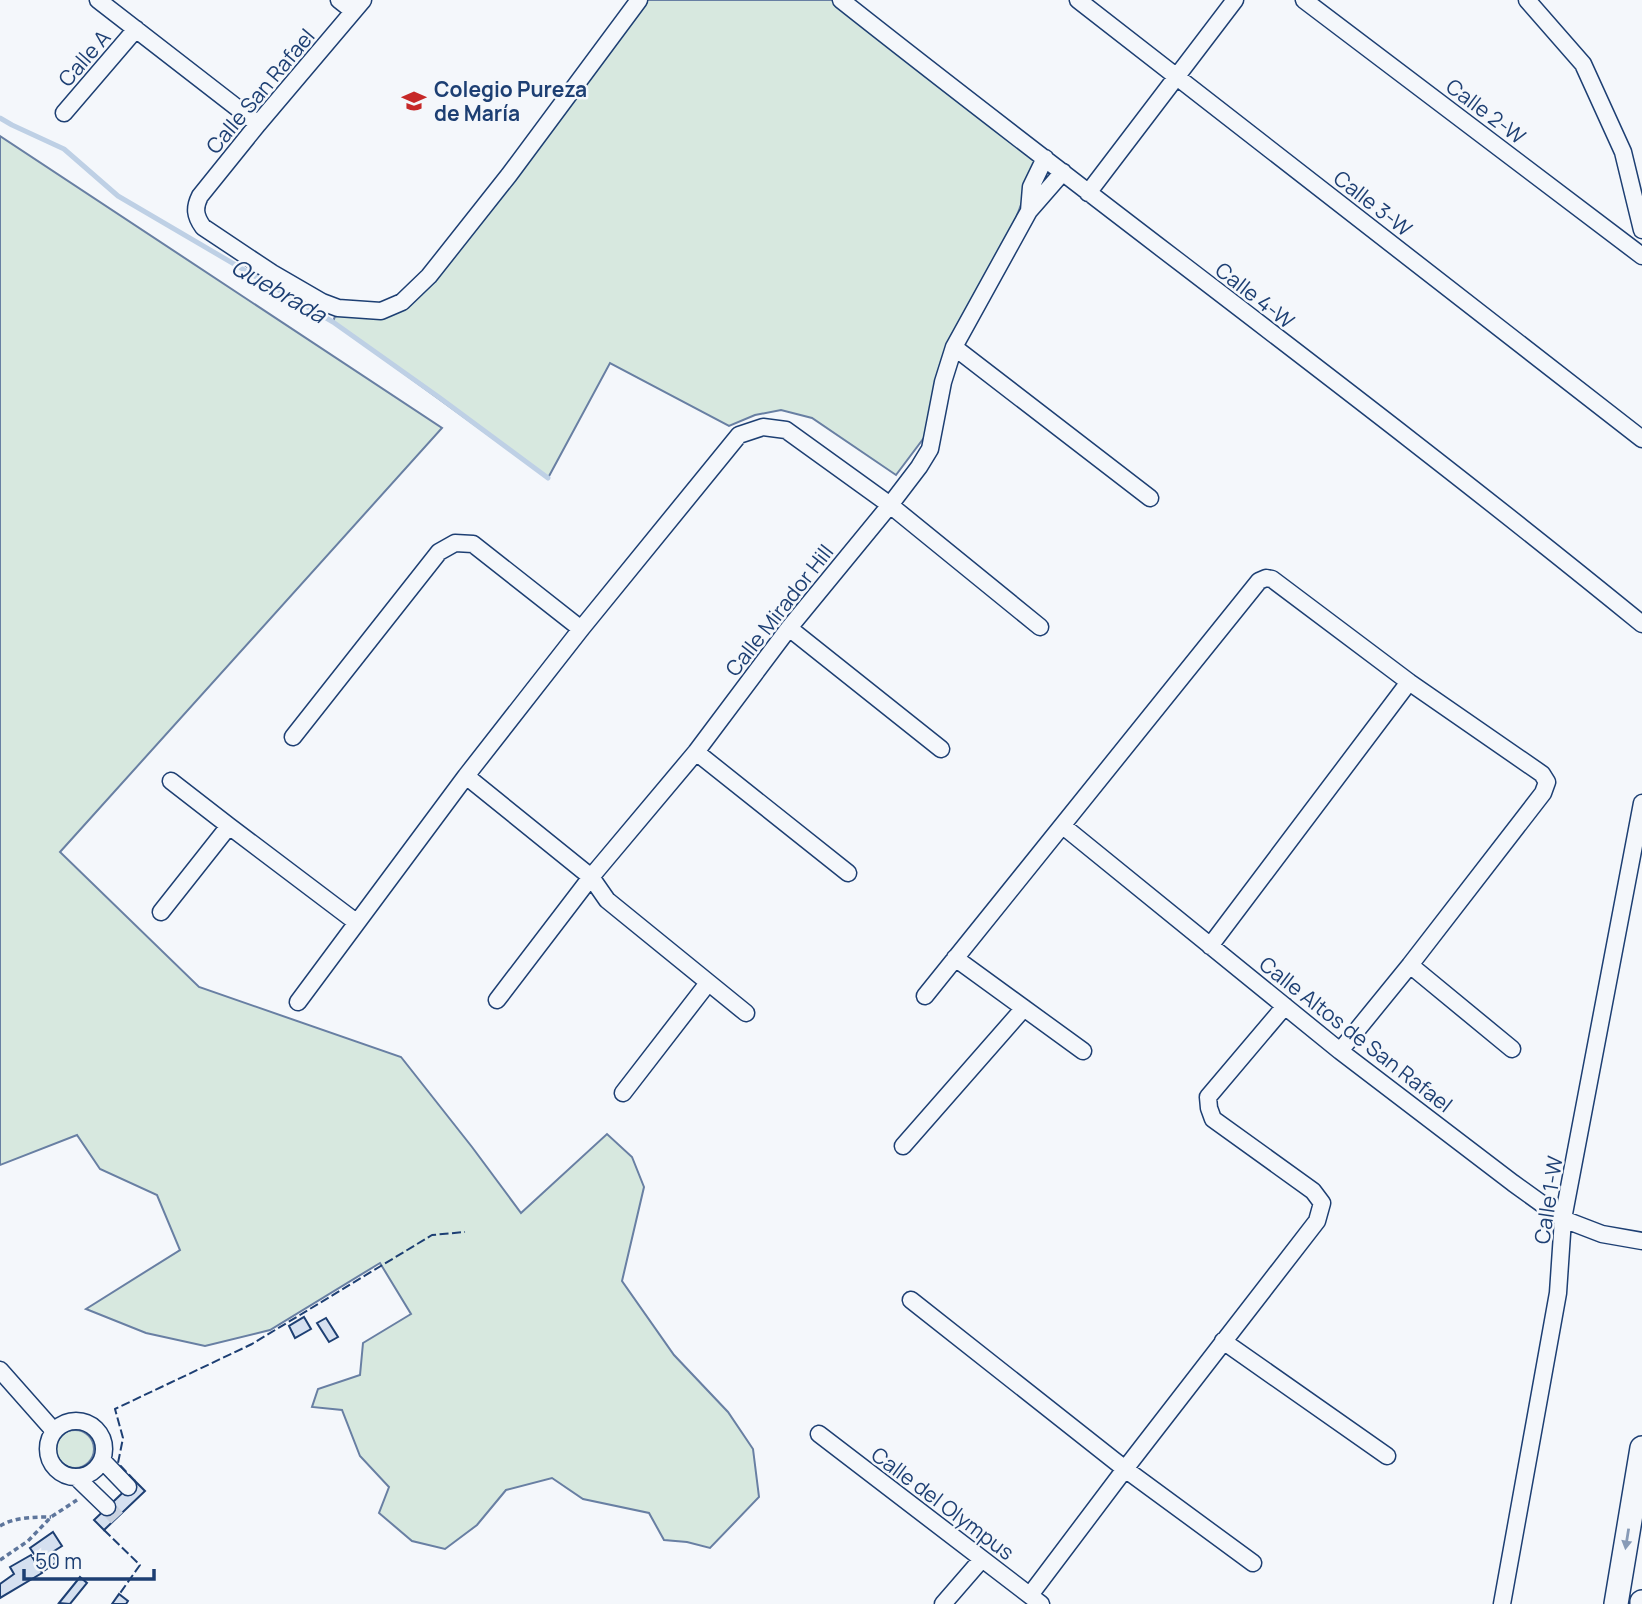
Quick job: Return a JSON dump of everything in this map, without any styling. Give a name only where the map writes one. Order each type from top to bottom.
[{"type":"main road","points":[[1616,1604],[1642,1448]]},
{"type":"street","points":[[98,0],[258,124]]},
{"type":"street","points":[[339,0],[358,6]]},
{"type":"street","name":"Calle San Rafael","points":[[358,6],[200,196],[195,211],[203,226],[272,273],[322,302],[338,308],[380,311],[402,302],[429,276],[509,175],[639,0]]},
{"type":"street","name":"Calle 4-W","points":[[841,0],[1531,534],[1642,624]]},
{"type":"street","name":"Calle 3-W","points":[[1078,0],[1642,439]]},
{"type":"street","points":[[1088,192],[1235,0]]},
{"type":"street","name":"Calle 2-W","points":[[1304,0],[1642,256]]},
{"type":"street","points":[[1527,0],[1583,64],[1623,152],[1642,230]]},
{"type":"street","name":"Calle A","points":[[64,113],[136,29]]},
{"type":"street","name":"Calle Mirador Hill","points":[[1029,211],[1031,187],[1045,158]]},
{"type":"street","name":"Calle Mirador Hill","points":[[497,999],[591,877],[696,752],[789,628],[919,467],[930,449],[943,382],[954,346],[1029,211],[1063,172]]},
{"type":"street","points":[[954,346],[1150,498]]},
{"type":"street","points":[[298,1002],[466,776],[739,435],[763,427],[786,429],[890,505],[1040,627]]},
{"type":"street","points":[[293,737],[439,552],[456,543],[472,544],[581,629]]},
{"type":"street","points":[[925,996],[1259,581],[1266,578],[1272,579],[1409,682],[1542,774],[1547,782],[1543,793],[1340,1051]]},
{"type":"street","points":[[789,628],[941,749]]},
{"type":"street","points":[[1210,946],[1409,682]]},
{"type":"street","points":[[696,752],[848,873]]},
{"type":"street","points":[[466,776],[591,877],[607,900],[746,1013]]},
{"type":"street","points":[[171,780],[356,922]]},
{"type":"street","name":"Calle 1-W","points":[[1502,1604],[1558,1293],[1563,1219],[1642,803]]},
{"type":"street","points":[[161,912],[229,826]]},
{"type":"street","name":"Calle Altos de San Rafael","points":[[1063,826],[1340,1051],[1563,1219],[1602,1234],[1642,1241]]},
{"type":"street","points":[[955,958],[1083,1051]]},
{"type":"street","points":[[1410,965],[1512,1049]]},
{"type":"street","points":[[623,1093],[708,983]]},
{"type":"street","points":[[1036,1600],[1125,1469],[1317,1221],[1322,1203],[1313,1191],[1213,1118],[1209,1108],[1208,1097],[1285,1006]]},
{"type":"street","points":[[903,1146],[1024,1008]]},
{"type":"street","points":[[911,1300],[1125,1469],[1253,1563]]},
{"type":"street","points":[[1223,1341],[1387,1456]]},
{"type":"street","points":[[0,1370],[54,1431]]},
{"type":"street","points":[[69,1421],[86,1423],[94,1427],[103,1442],[102,1460],[89,1474],[69,1477],[60,1473],[48,1458],[49,1438],[60,1425],[69,1421]]},
{"type":"street","name":"Calle del Olympus","points":[[819,1434],[1036,1600]]},
{"type":"street","points":[[102,1460],[128,1487]]},
{"type":"street","points":[[76,1478],[107,1507]]},
{"type":"street","points":[[943,1604],[982,1559]]},
{"type":"path","points":[[0,1560],[28,1541],[51,1517],[90,1491]]},
{"type":"path","points":[[0,1526],[31,1517],[51,1517]]},
{"type":"shaded area","points":[[639,0],[843,0],[1040,154],[1013,226],[951,346],[932,427],[896,475],[812,418],[781,410],[755,415],[729,426],[610,363],[548,478],[333,322],[338,308],[402,302]]},
{"type":"shaded area","points":[[0,136],[442,428],[60,852],[199,987],[401,1057],[521,1213],[607,1134],[632,1157],[644,1187],[622,1281],[674,1355],[728,1412],[753,1449],[759,1497],[710,1548],[664,1540],[649,1513],[583,1499],[552,1478],[506,1490],[477,1525],[445,1549],[412,1541],[379,1513],[389,1487],[360,1456],[342,1410],[312,1407],[318,1389],[360,1375],[363,1343],[411,1314],[380,1263],[270,1330],[205,1346],[146,1333],[86,1309],[180,1250],[157,1195],[100,1169],[77,1135],[0,1165]]},
{"type":"shaded area","points":[[75,1430],[88,1436],[94,1449],[88,1462],[75,1468],[62,1462],[56,1449],[62,1436]]},
{"type":"building","points":[[304,1317],[311,1329],[295,1338],[289,1326]]},
{"type":"building","points":[[326,1318],[338,1337],[329,1342],[317,1323]]},
{"type":"building","points":[[135,1481],[145,1491],[104,1530],[94,1520]]},
{"type":"building","points":[[53,1532],[62,1546],[51,1553],[57,1562],[45,1570],[30,1548]]},
{"type":"building","points":[[31,1555],[42,1573],[0,1598],[0,1584],[14,1574],[10,1567]]},
{"type":"building","points":[[80,1577],[87,1583],[70,1604],[59,1603]]},
{"type":"building","points":[[119,1594],[128,1601],[126,1604],[112,1604]]},
{"type":"waterway","name":"Quebrada","points":[[0,118],[64,149],[118,196],[333,322],[548,478]]},
{"type":"tunnel","points":[[107,1507],[117,1518]]},
{"type":"fence","points":[[135,1481],[118,1463],[123,1438],[115,1409],[252,1344],[432,1235],[465,1232]]},
{"type":"fence","points":[[104,1530],[140,1565],[118,1596]]},
{"type":"place","name":"Colegio Pureza de María","points":[[414,101]]}]
